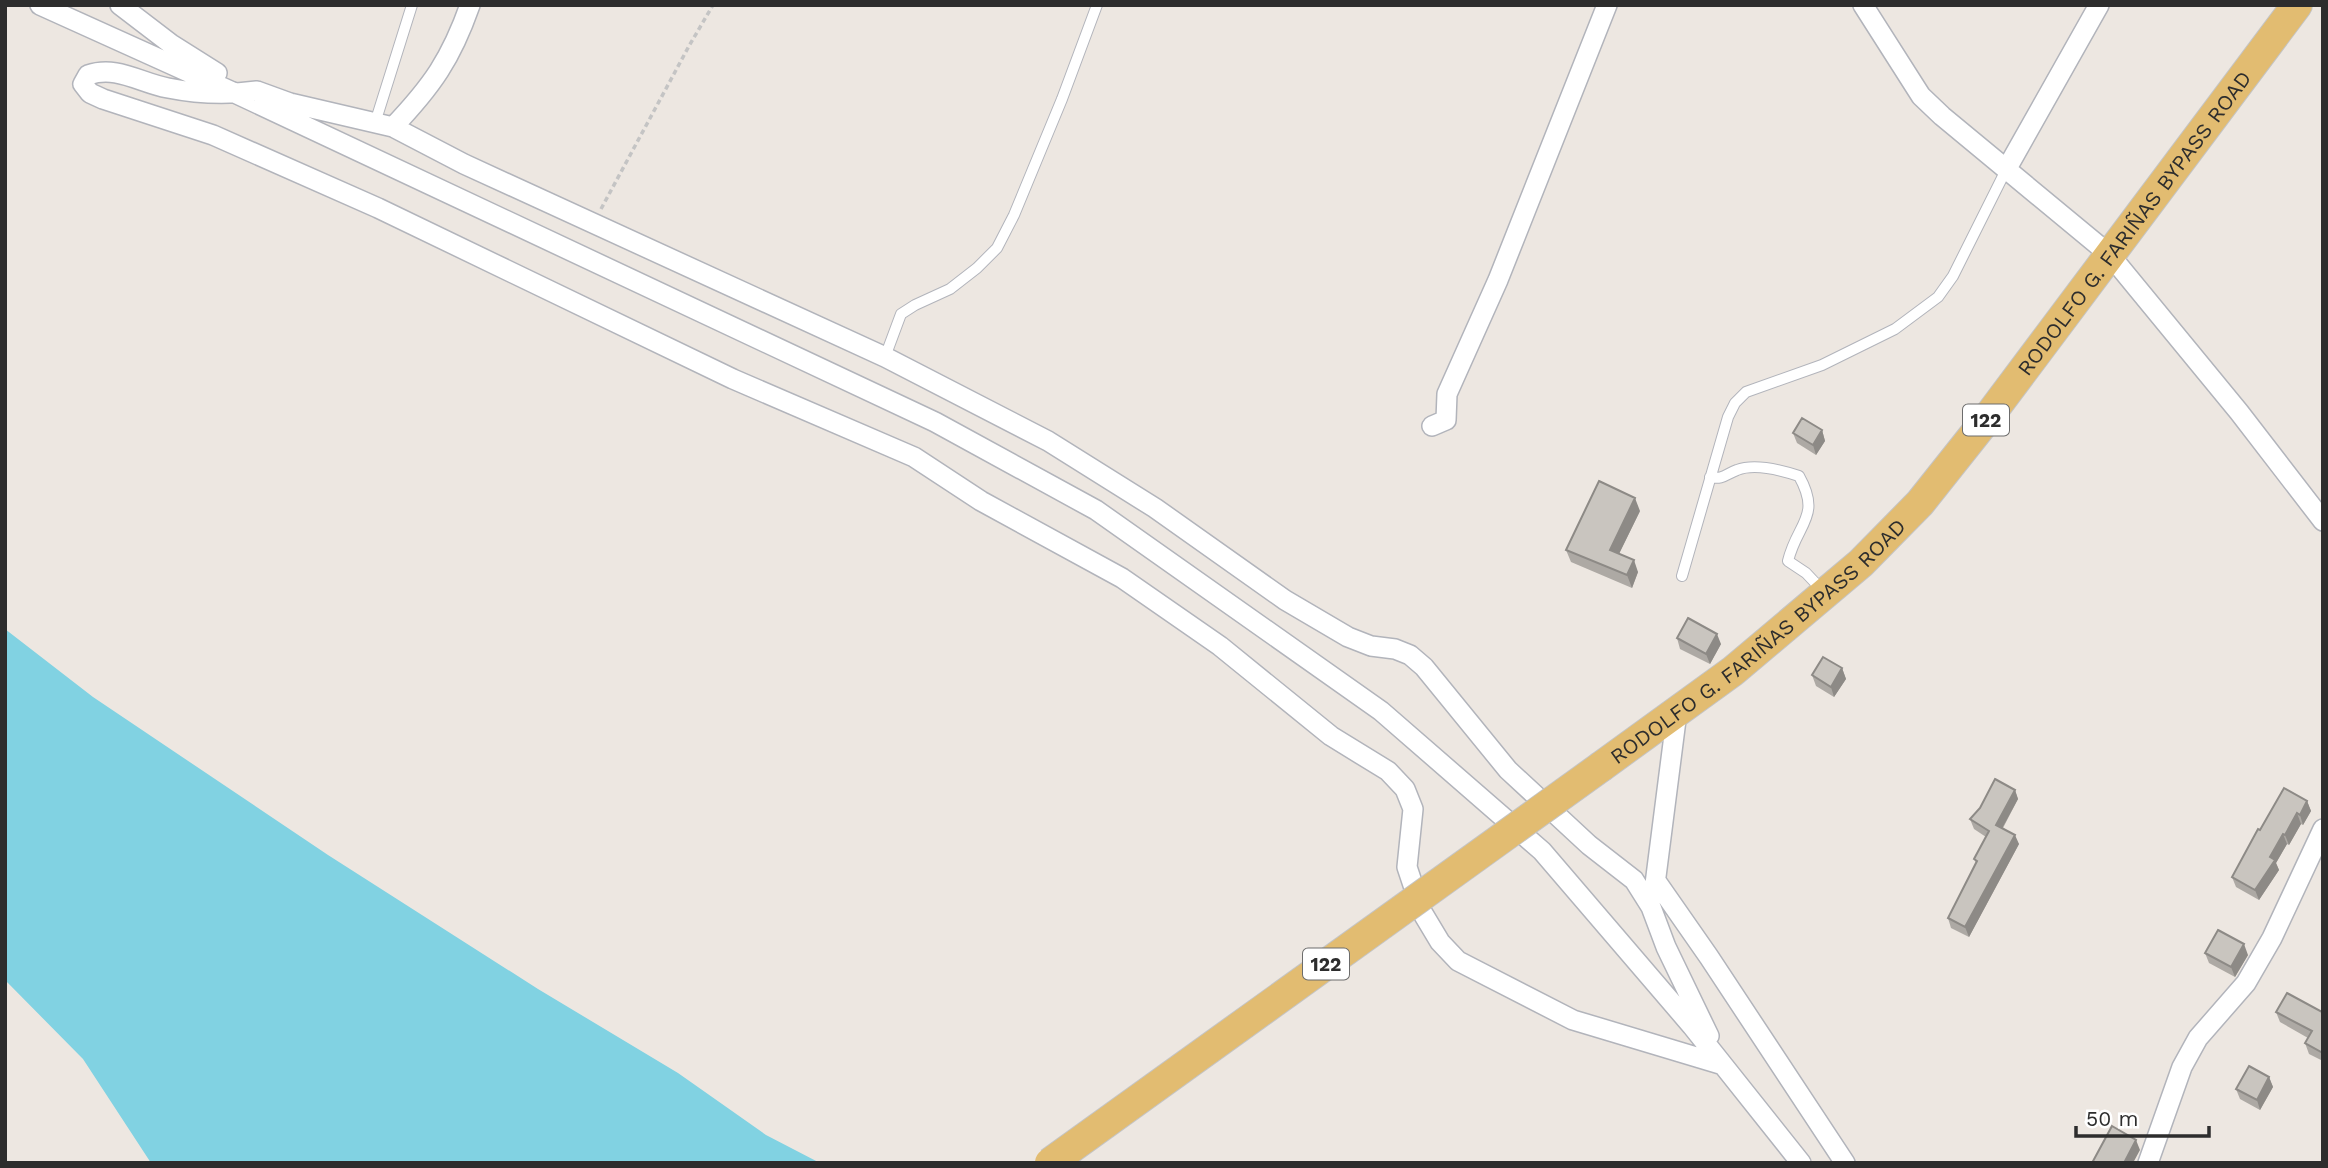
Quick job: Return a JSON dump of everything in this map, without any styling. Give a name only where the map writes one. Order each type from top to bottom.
[{"type":"main road","name":"RODOLFO G. FARIÑAS BYPASS ROAD","points":[[1050,1163],[1733,671],[1861,563],[1920,503],[1986,421],[2297,5]]},
{"type":"street","points":[[40,5],[237,94],[934,422],[1096,510],[1381,710],[1542,851],[1723,1065],[1801,1163]]},
{"type":"street","points":[[120,5],[201,64],[257,91],[290,103],[384,125],[885,357],[1048,441],[1155,508],[1285,600],[1348,637],[1371,646],[1395,649],[1410,655],[1424,667],[1508,770],[1589,845],[1634,880],[1651,907],[1666,947],[1723,1065]]},
{"type":"street","points":[[384,125],[426,92],[456,44],[470,5]]},
{"type":"street","points":[[1432,426],[1446,421],[1447,394],[1498,280],[1607,5]]},
{"type":"street","points":[[1863,5],[1921,96],[2110,255],[2239,412],[2323,521]]},
{"type":"street","points":[[2006,170],[2099,5]]},
{"type":"street","points":[[257,91],[215,94],[165,88],[118,72],[100,71],[88,75],[83,84],[90,93],[103,99],[213,135],[378,208],[733,379],[914,457],[981,501],[1122,578],[1220,646],[1331,736],[1388,771],[1405,789],[1413,809],[1407,867],[1422,912],[1440,942],[1458,961],[1573,1020],[1723,1065]]},
{"type":"street","points":[[1651,907],[1677,712]]},
{"type":"street","points":[[2148,1163],[2182,1067],[2198,1038],[2246,984],[2283,916],[2323,829]]},
{"type":"street","points":[[1656,881],[1845,1163]]},
{"type":"lane","points":[[384,125],[412,5]]},
{"type":"lane","points":[[885,357],[901,314],[950,289],[997,248],[1014,215],[1062,99],[1097,5]]},
{"type":"lane","points":[[1682,576],[1728,417],[1735,403],[1746,392],[1822,365],[1895,329],[1938,297],[1953,276],[2006,170]]},
{"type":"lane","points":[[1710,477],[1724,478],[1737,470],[1755,468],[1799,475],[1809,494],[1806,521],[1792,545],[1788,561],[1806,573],[1826,594]]},
{"type":"path","points":[[594,223],[682,57],[713,5]]},
{"type":"water","points":[[5,629],[93,697],[328,855],[538,989],[678,1073],[766,1135],[820,1163],[151,1163],[83,1059],[5,980]]},
{"type":"building","points":[[1802,418],[1822,430],[1813,445],[1793,433]]},
{"type":"building","points":[[1599,481],[1635,498],[1610,550],[1634,560],[1627,575],[1566,550]]},
{"type":"building","points":[[1688,618],[1717,634],[1706,654],[1677,638]]},
{"type":"building","points":[[1823,657],[1842,668],[1831,687],[1812,675]]},
{"type":"building","points":[[1995,779],[2015,790],[1996,825],[2015,835],[1965,927],[1948,918],[1989,831],[1970,819],[1980,808]]},
{"type":"building","points":[[2284,788],[2307,801],[2300,815],[2297,813],[2285,835],[2283,834],[2270,857],[2275,860],[2255,890],[2232,877]]},
{"type":"building","points":[[2218,930],[2244,944],[2231,967],[2205,953]]},
{"type":"building","points":[[2287,993],[2323,1011],[2323,1053],[2305,1043],[2312,1031],[2276,1012]]},
{"type":"building","points":[[2249,1066],[2269,1077],[2257,1100],[2236,1089]]},
{"type":"building","points":[[2112,1126],[2136,1140],[2124,1163],[2092,1163]]}]
